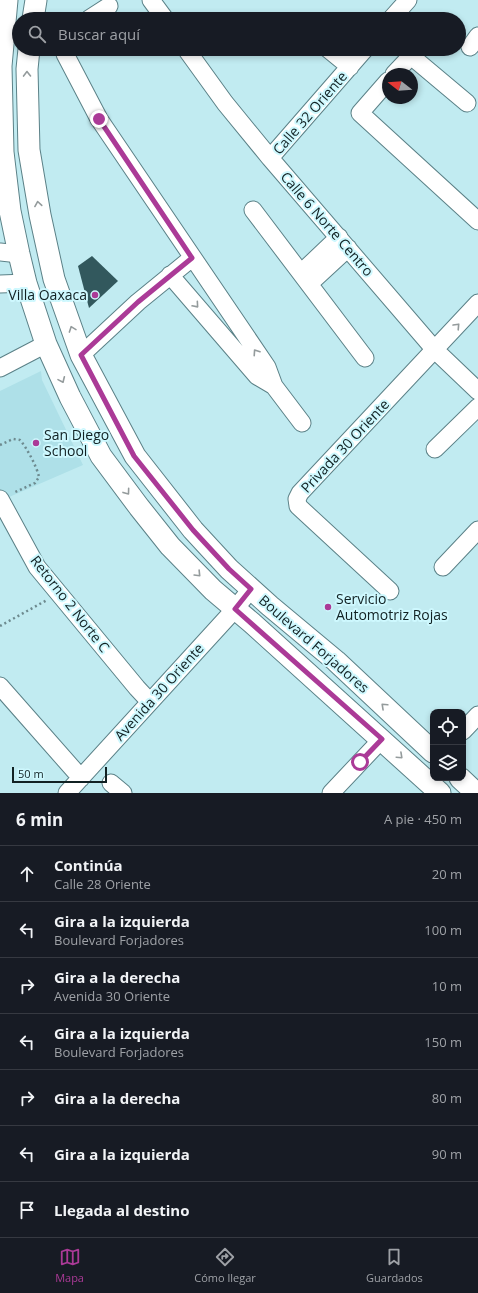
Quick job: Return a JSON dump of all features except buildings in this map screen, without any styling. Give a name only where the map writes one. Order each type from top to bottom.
[{"type":"main road","name":"Boulevard Forjadores","points":[[7,0],[1,33],[1,153],[9,253],[26,283],[46,344],[70,397],[106,462],[170,546],[213,590],[382,739],[440,793]]},
{"type":"main road","points":[[34,12],[36,0]]},
{"type":"main road","name":"Boulevard Forjadores","points":[[28,56],[27,69],[29,150],[40,215],[54,279],[81,355],[134,456],[193,530],[229,569],[336,661],[430,749]]},
{"type":"main road","points":[[463,781],[476,793]]},
{"type":"street","points":[[152,0],[160,12]]},
{"type":"street","points":[[397,12],[408,0]]},
{"type":"street","points":[[100,12],[109,6]]},
{"type":"street","points":[[66,56],[99,119],[243,331],[267,368],[274,386],[302,424]]},
{"type":"street","name":"Calle 6 Norte Centro","points":[[191,56],[225,103],[270,158],[435,350],[478,391]]},
{"type":"street","points":[[337,56],[350,67]]},
{"type":"street","name":"Calle 32 Oriente","points":[[270,158],[359,56]]},
{"type":"street","points":[[400,68],[411,56],[467,103]]},
{"type":"street","points":[[382,88],[360,113],[478,221]]},
{"type":"street","points":[[253,210],[365,358]]},
{"type":"street","points":[[305,278],[343,242]]},
{"type":"street","points":[[81,355],[138,302],[192,258]]},
{"type":"street","points":[[170,275],[257,376],[274,386]]},
{"type":"street","points":[[0,284],[26,283]]},
{"type":"street","points":[[435,350],[478,303]]},
{"type":"street","points":[[228,342],[243,331]]},
{"type":"street","points":[[0,368],[46,344]]},
{"type":"street","name":"Privada 30 Oriente","points":[[390,591],[298,506],[297,499],[300,493],[435,350]]},
{"type":"street","points":[[435,449],[478,407]]},
{"type":"street","name":"Retorno 2 Norte C","points":[[0,499],[37,567],[150,702]]},
{"type":"street","points":[[443,567],[478,530]]},
{"type":"street","name":"Avenida 30 Oriente","points":[[67,793],[235,609],[251,589]]},
{"type":"street","points":[[0,686],[81,778]]},
{"type":"street","points":[[466,728],[478,715]]},
{"type":"street","points":[[331,793],[382,739]]},
{"type":"path","points":[[0,445],[13,439],[20,440],[38,472],[39,477],[36,483],[0,499]]},
{"type":"path","points":[[0,626],[59,594]]},
{"type":"shaded area","name":"San Diego School","points":[[41,371],[42,380],[83,465],[0,501],[0,391]]},
{"type":"place","name":"Villa Oaxaca","points":[[95,295]]},
{"type":"place","name":"San Diego School","points":[[36,443]]},
{"type":"place","name":"Servicio Automotriz Rojas","points":[[328,607]]},
{"type":"route","points":[[99,119],[192,258],[138,302],[81,355],[134,456],[193,530],[229,569],[251,589],[235,609],[382,739],[360,762]]}]
